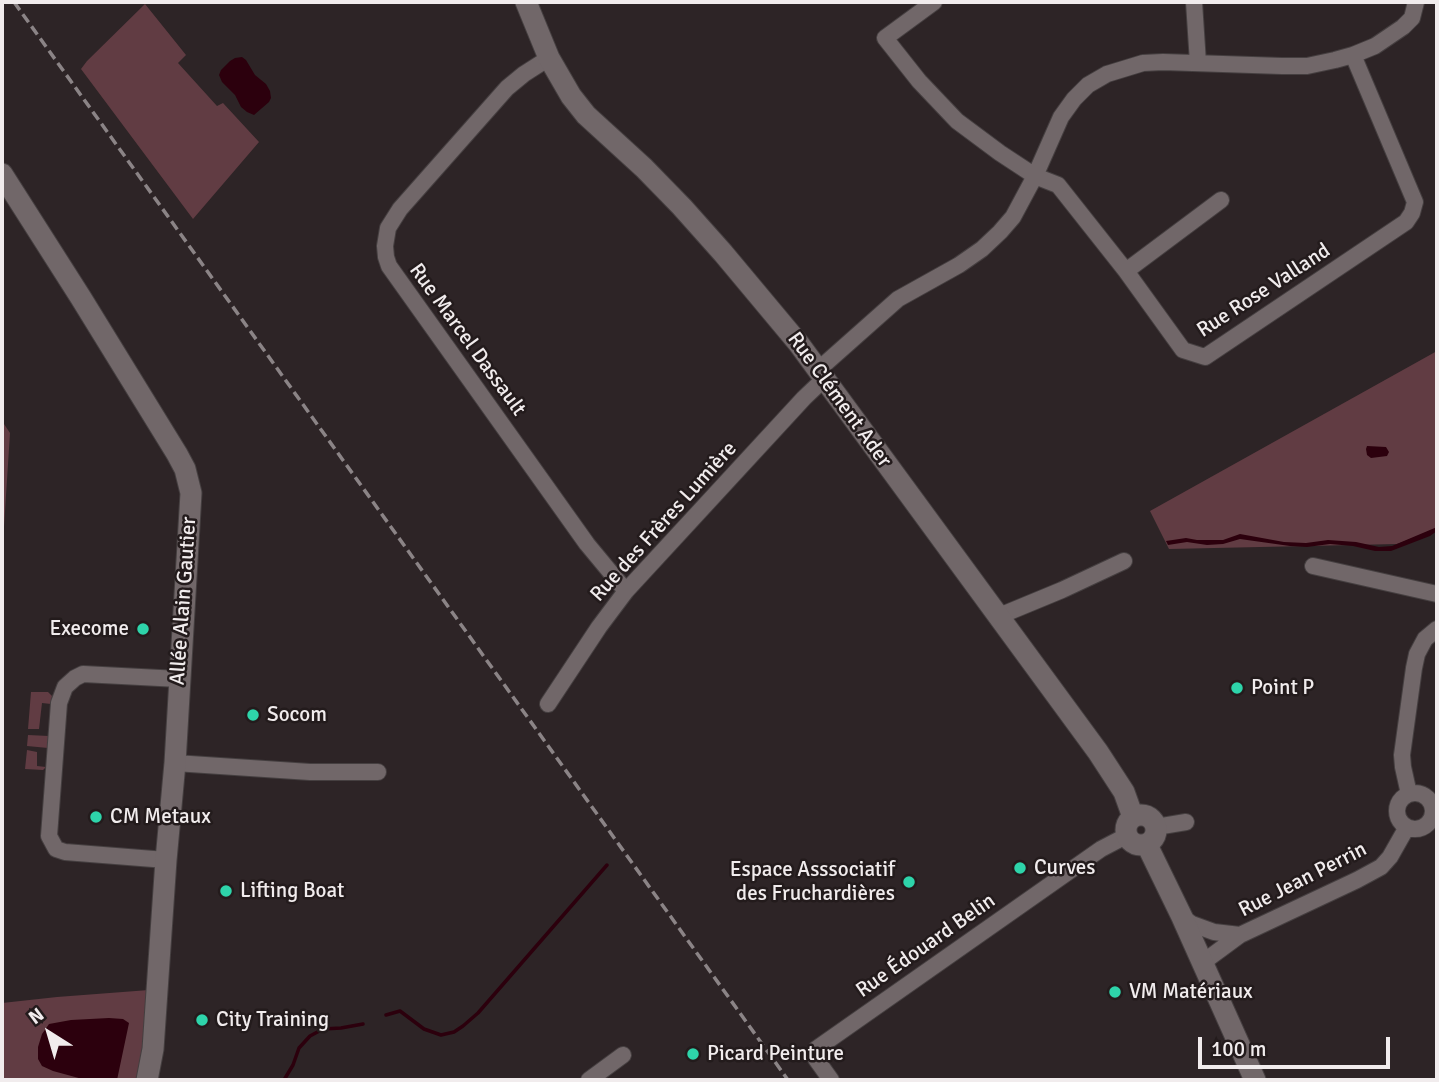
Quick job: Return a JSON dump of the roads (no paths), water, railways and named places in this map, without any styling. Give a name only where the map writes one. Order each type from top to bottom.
[{"type":"street","name":"Rue Clément Ader","points":[[526,2],[549,58],[571,96],[586,115],[682,207],[769,308],[821,374],[1098,752],[1124,792],[1129,827]]},
{"type":"street","name":"Rue Rose Valland","points":[[934,2],[885,38],[957,121],[1035,176],[1058,186],[1126,271],[1183,350],[1205,357],[1406,222],[1412,213],[1415,202],[1353,55]]},
{"type":"street","points":[[1194,2],[1198,63]]},
{"type":"street","name":"Rue des Frères Lumière","points":[[548,704],[626,590],[804,398],[821,374],[898,299],[959,265],[992,240],[1013,217],[1061,117],[1088,85],[1107,74],[1143,62],[1307,66],[1353,55],[1375,46],[1403,27],[1412,18],[1416,2]]},
{"type":"street","name":"Rue Marcel Dassault","points":[[549,58],[507,89],[400,209],[388,228],[386,257],[389,266],[587,544],[626,590]]},
{"type":"street","name":"Allée Alain Gautier","points":[[2,174],[185,469],[191,493],[175,763],[153,1049],[147,1080]]},
{"type":"street","points":[[1126,271],[1221,200]]},
{"type":"street","points":[[999,618],[1124,561]]},
{"type":"street","points":[[1312,566],[1437,594]]},
{"type":"street","points":[[1409,794],[1402,755],[1414,668],[1417,654],[1425,639],[1437,629]]},
{"type":"street","points":[[166,860],[56,849],[50,836],[59,703],[65,687],[83,674],[179,679]]},
{"type":"street","points":[[175,763],[310,772],[378,772]]},
{"type":"street","points":[[1409,794],[1426,796],[1433,811],[1427,825],[1417,829],[1407,827],[1399,819],[1398,808],[1409,794]]},
{"type":"street","points":[[1129,827],[1137,815],[1151,819],[1151,836],[1182,917],[1255,1080]]},
{"type":"street","points":[[1151,836],[1186,822]]},
{"type":"street","name":"Rue Édouard Belin","points":[[831,1080],[816,1059],[816,1049],[1129,827]]},
{"type":"street","name":"Rue Jean Perrin","points":[[1202,963],[1240,934],[1381,867],[1407,827]]},
{"type":"street","points":[[1182,917],[1214,932],[1240,934]]},
{"type":"street","points":[[589,1080],[623,1055]]},
{"type":"waterway","points":[[386,1015],[400,1011],[424,1029],[441,1035],[454,1032],[463,1026],[478,1013],[607,865]]},
{"type":"waterway","points":[[284,1080],[299,1048],[310,1036],[323,1029],[363,1024]]},
{"type":"railway","points":[[14,2],[788,1080]]},
{"type":"place","name":"Execome","points":[[143,629]]},
{"type":"place","name":"Point P","points":[[1237,688]]},
{"type":"place","name":"Socom","points":[[253,715]]},
{"type":"place","name":"CM Metaux","points":[[96,817]]},
{"type":"place","name":"Curves","points":[[1020,868]]},
{"type":"place","name":"Espace Asssociatif des Fruchardières","points":[[909,882]]},
{"type":"place","name":"Lifting Boat","points":[[226,891]]},
{"type":"place","name":"VM Matériaux","points":[[1115,992]]},
{"type":"place","name":"City Training","points":[[202,1020]]},
{"type":"place","name":"Picard Peinture","points":[[693,1054]]}]
